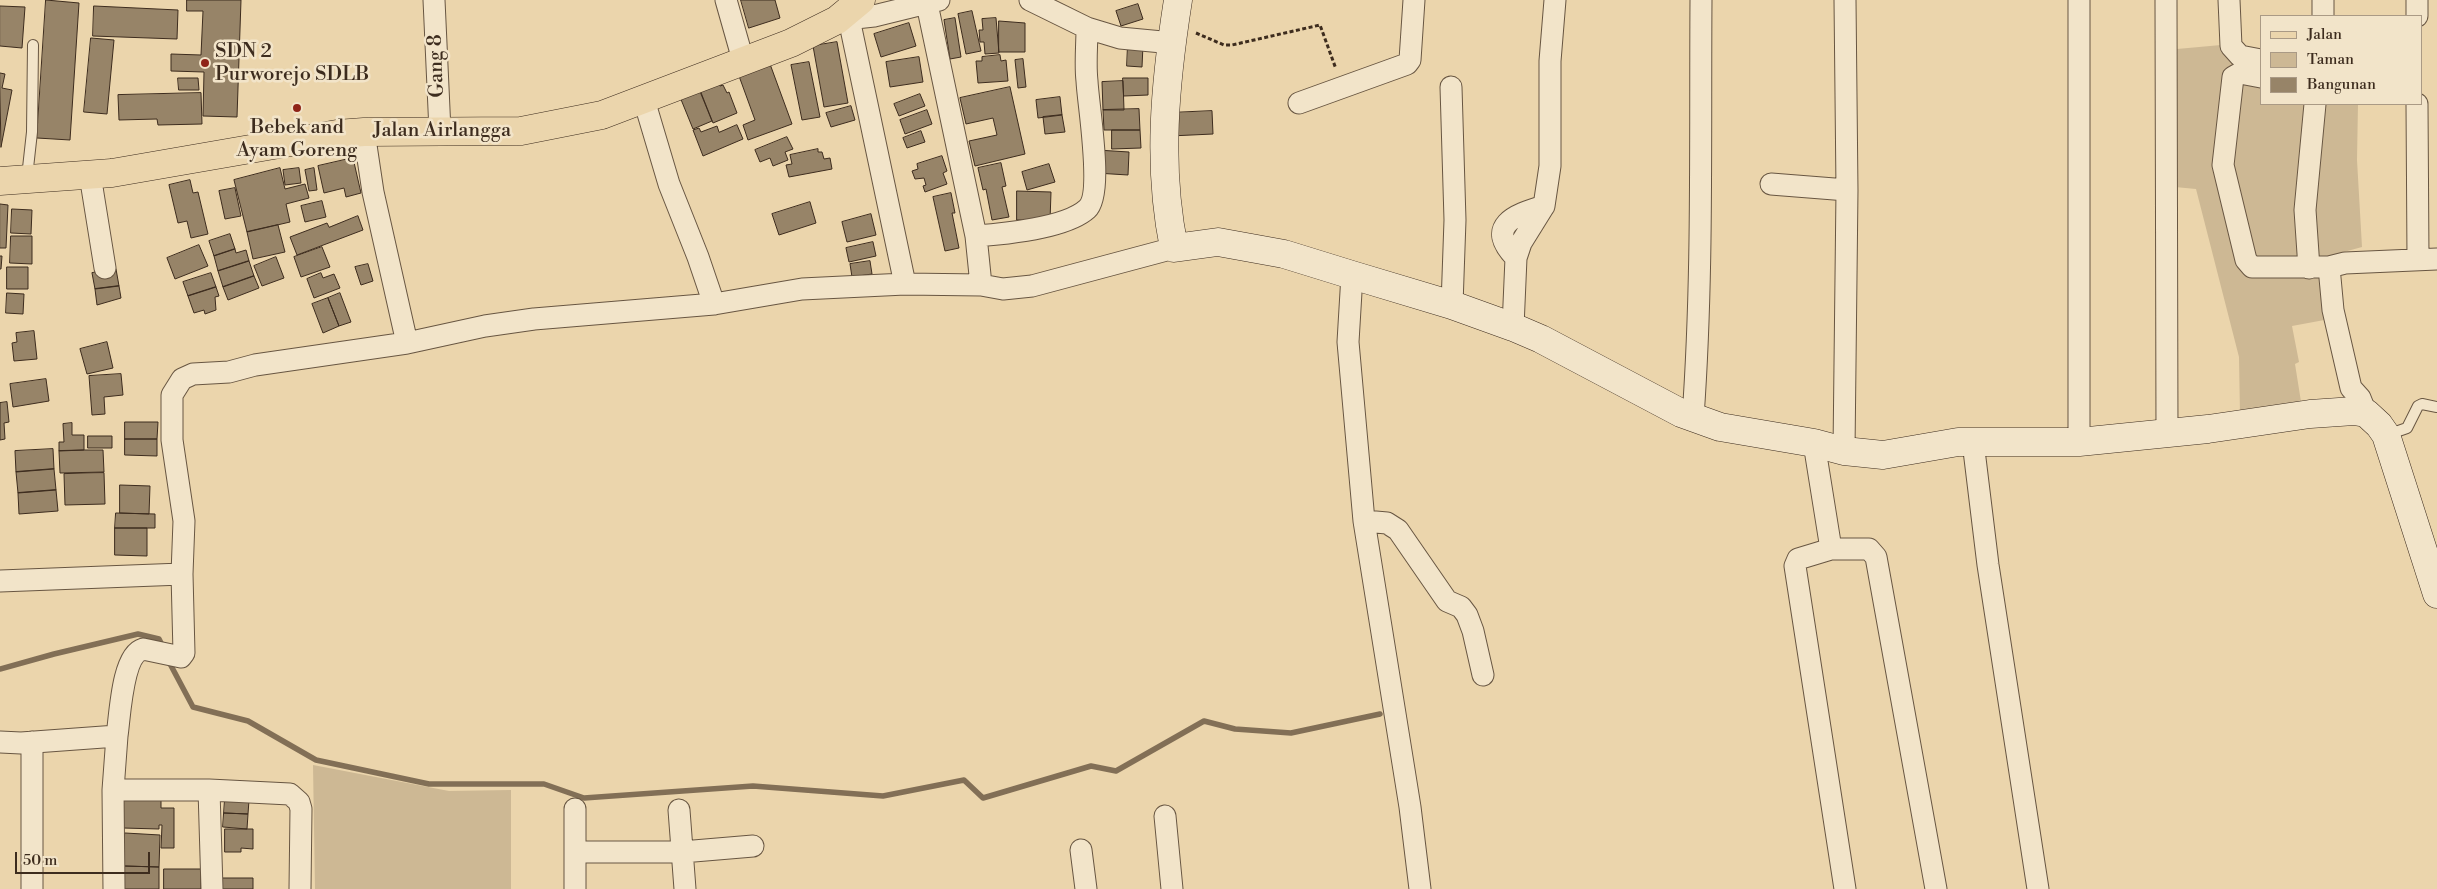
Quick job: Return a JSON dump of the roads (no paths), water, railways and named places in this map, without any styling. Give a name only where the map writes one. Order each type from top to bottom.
[{"type":"main road","name":"Jalan Airlangga","points":[[0,181],[90,176],[303,139],[364,132],[521,131],[602,115],[791,43],[849,13]]},
{"type":"street","name":"Gang 8","points":[[434,0],[440,131]]},
{"type":"street","points":[[726,0],[744,60]]},
{"type":"street","points":[[1030,0],[1087,28],[1120,38],[1173,36]]},
{"type":"street","points":[[1174,248],[1166,207],[1164,104],[1178,0]]},
{"type":"street","points":[[1299,103],[1407,64],[1410,60],[1414,0]]},
{"type":"street","points":[[1513,326],[1516,258],[1507,249],[1502,240],[1504,227],[1518,216],[1544,206],[1550,166],[1550,61],[1555,0]]},
{"type":"street","points":[[1693,417],[1698,353],[1701,0]]},
{"type":"street","points":[[1844,451],[1848,190],[1845,0]]},
{"type":"street","points":[[2079,0],[2079,442]]},
{"type":"street","points":[[2166,0],[2167,433]]},
{"type":"street","points":[[2229,0],[2232,46],[2240,56],[2260,60]]},
{"type":"street","points":[[2323,0],[2323,15]]},
{"type":"street","points":[[2417,0],[2417,15]]},
{"type":"street","points":[[905,284],[849,13],[933,2],[976,236],[981,285]]},
{"type":"street","points":[[976,236],[1019,232],[1054,223],[1079,214],[1088,208],[1092,201],[1095,179],[1086,79],[1087,28]]},
{"type":"street","points":[[2260,77],[2240,73],[2233,77],[2223,165],[2226,184],[2248,265],[2257,268],[2328,266],[2428,259],[2418,105]]},
{"type":"street","points":[[1452,87],[1455,220],[1452,305]]},
{"type":"street","points":[[644,100],[669,184],[698,257],[714,304]]},
{"type":"street","points":[[2315,105],[2305,210],[2328,266],[2345,297],[2362,384],[2363,406],[2386,435],[2437,594]]},
{"type":"street","points":[[364,132],[376,209],[407,343]]},
{"type":"street","points":[[90,176],[105,268]]},
{"type":"street","points":[[1771,184],[1848,190]]},
{"type":"street","points":[[114,889],[114,790],[117,736],[124,684],[131,657],[143,649],[172,655],[184,653],[182,574],[184,521],[172,440],[172,395],[182,379],[193,374],[229,372],[255,365],[407,343],[485,326],[534,319],[714,304],[802,289],[905,284],[981,285],[1003,289],[1032,286],[1174,248],[1218,242],[1284,254],[1452,305],[1513,326],[1681,413],[1720,427],[1814,443],[1844,451],[1883,455],[1958,442],[2079,442],[2167,433],[2330,411],[2354,411],[2363,406]]},
{"type":"street","points":[[1352,275],[1348,342],[1364,521],[1410,807],[1420,889]]},
{"type":"street","points":[[1973,442],[1988,565],[2038,889]]},
{"type":"street","points":[[1814,443],[1831,549]]},
{"type":"street","points":[[1364,521],[1387,523],[1398,530],[1438,590],[1447,601],[1460,607],[1467,615],[1473,631],[1483,675]]},
{"type":"street","points":[[1845,889],[1794,566],[1798,559],[1831,549],[1869,549],[1876,554],[1936,889]]},
{"type":"street","points":[[0,581],[182,574]]},
{"type":"street","points":[[0,742],[32,742],[117,736]]},
{"type":"street","points":[[32,742],[32,889]]},
{"type":"street","points":[[114,790],[209,790],[290,794],[295,797],[301,809],[300,889]]},
{"type":"street","points":[[209,790],[212,889]]},
{"type":"street","points":[[575,809],[575,889]]},
{"type":"street","points":[[679,810],[685,889]]},
{"type":"street","points":[[1165,816],[1172,889]]},
{"type":"street","points":[[575,852],[682,852],[754,846]]},
{"type":"street","points":[[1081,850],[1086,889]]},
{"type":"lane","points":[[27,180],[32,132],[33,46]]},
{"type":"lane","points":[[2386,435],[2407,428],[2418,406],[2422,404],[2437,407]]},
{"type":"waterway","points":[[0,669],[138,634],[159,639],[163,647]]},
{"type":"waterway","points":[[168,660],[193,707],[248,721],[316,760],[429,784],[544,784],[584,798],[753,786],[883,796],[964,780],[983,798],[1091,766],[1116,771],[1204,721],[1235,729],[1291,733],[1380,714]]},
{"type":"place","name":"SDN 2 Purworejo SDLB","points":[[205,63]]},
{"type":"place","name":"Bebek and Ayam Goreng","points":[[297,108]]}]
